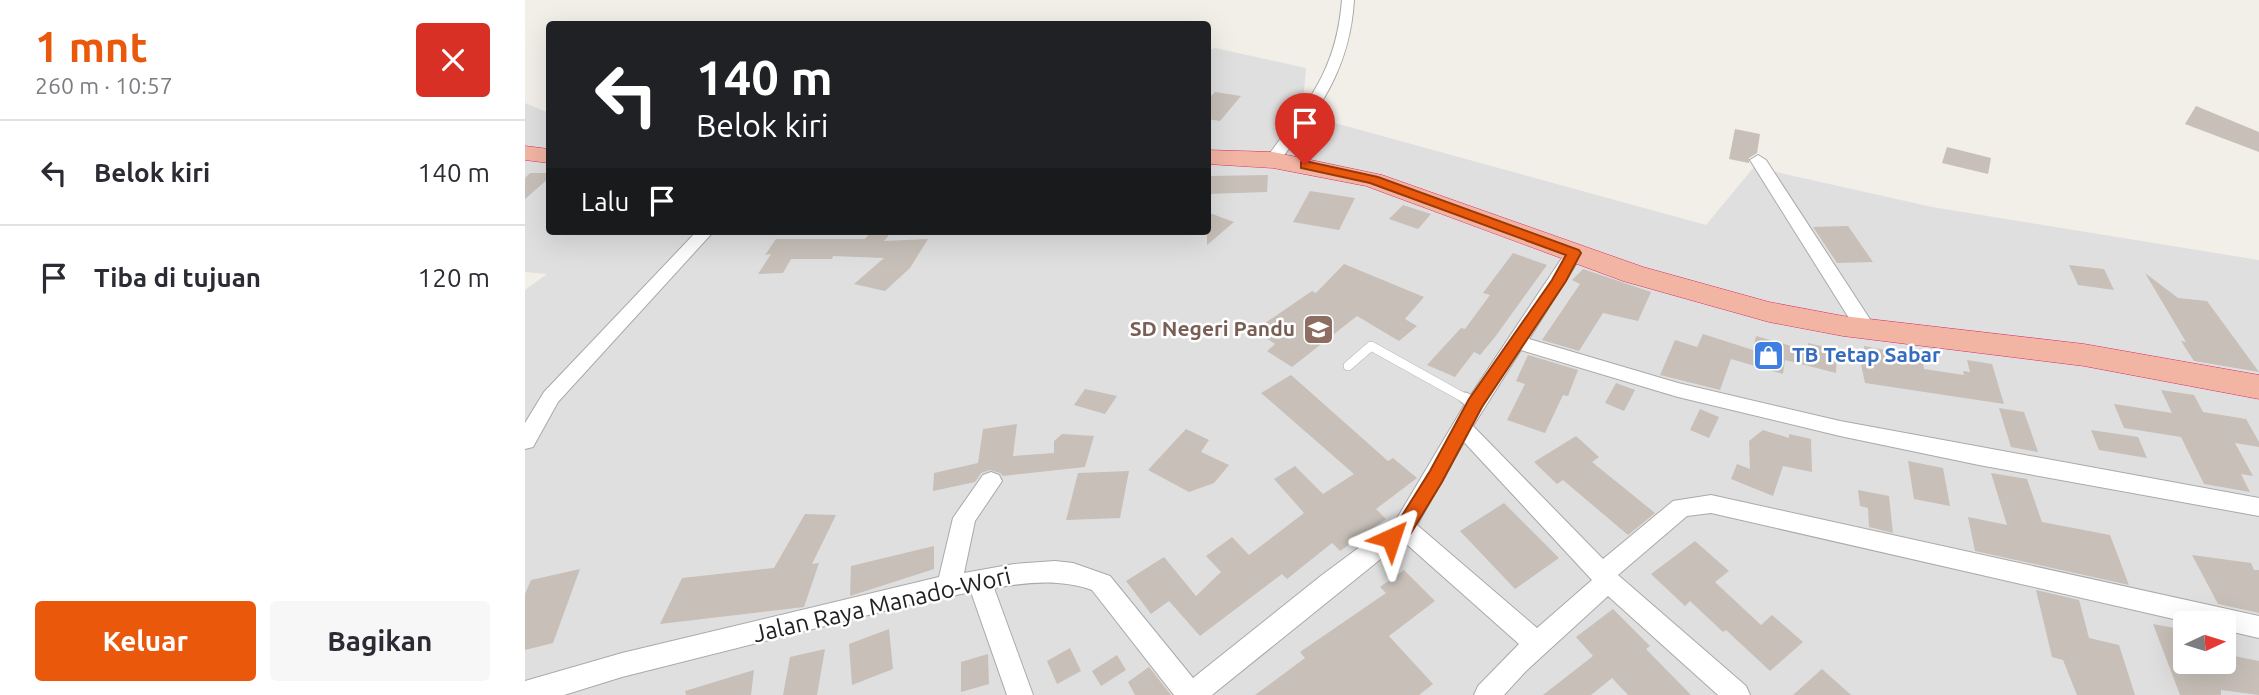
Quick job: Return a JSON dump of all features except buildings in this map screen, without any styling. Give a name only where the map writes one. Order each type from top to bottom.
[{"type":"highway","points":[[525,153],[546,156]]},
{"type":"highway","points":[[1211,158],[1273,160],[1373,180],[1574,253],[1709,297],[1769,312],[1866,329],[2084,355],[2259,387]]},
{"type":"street","points":[[1273,160],[1330,82],[1348,22],[1348,0]]},
{"type":"street","points":[[1758,160],[1866,329]]},
{"type":"street","points":[[525,440],[551,397],[702,235]]},
{"type":"street","name":"Jalan Raya Manado-Wori","points":[[525,694],[622,665],[916,592],[1014,574],[1055,571],[1073,573],[1101,583],[1191,695],[1404,527],[1475,404],[1574,253]]},
{"type":"street","points":[[1517,342],[1699,395],[1801,420],[1953,453],[2259,507]]},
{"type":"street","points":[[1462,427],[1605,577],[1737,695]]},
{"type":"street","points":[[949,587],[964,518],[991,481]]},
{"type":"street","points":[[1487,695],[1517,662],[1538,645],[1605,577],[1674,512],[1687,506],[1711,504],[2259,627]]},
{"type":"street","points":[[1404,527],[1538,645]]},
{"type":"street","points":[[978,582],[1020,695]]},
{"type":"lane","points":[[1348,366],[1371,346],[1475,404]]},
{"type":"shaded area","points":[[1215,48],[1306,68],[1302,114],[1706,225],[1754,167],[1932,207],[2259,260],[2259,695],[525,695],[525,290],[547,274],[525,272],[525,103],[546,112],[546,235],[1211,235],[1211,50]]},
{"type":"place","name":"SD Negeri Pandu","points":[[1318,329]]},
{"type":"place","name":"TB Tetap Sabar","points":[[1769,355]]},
{"type":"route","points":[[1305,165],[1373,180],[1574,253],[1475,404],[1436,477],[1404,527],[1391,538]]}]
